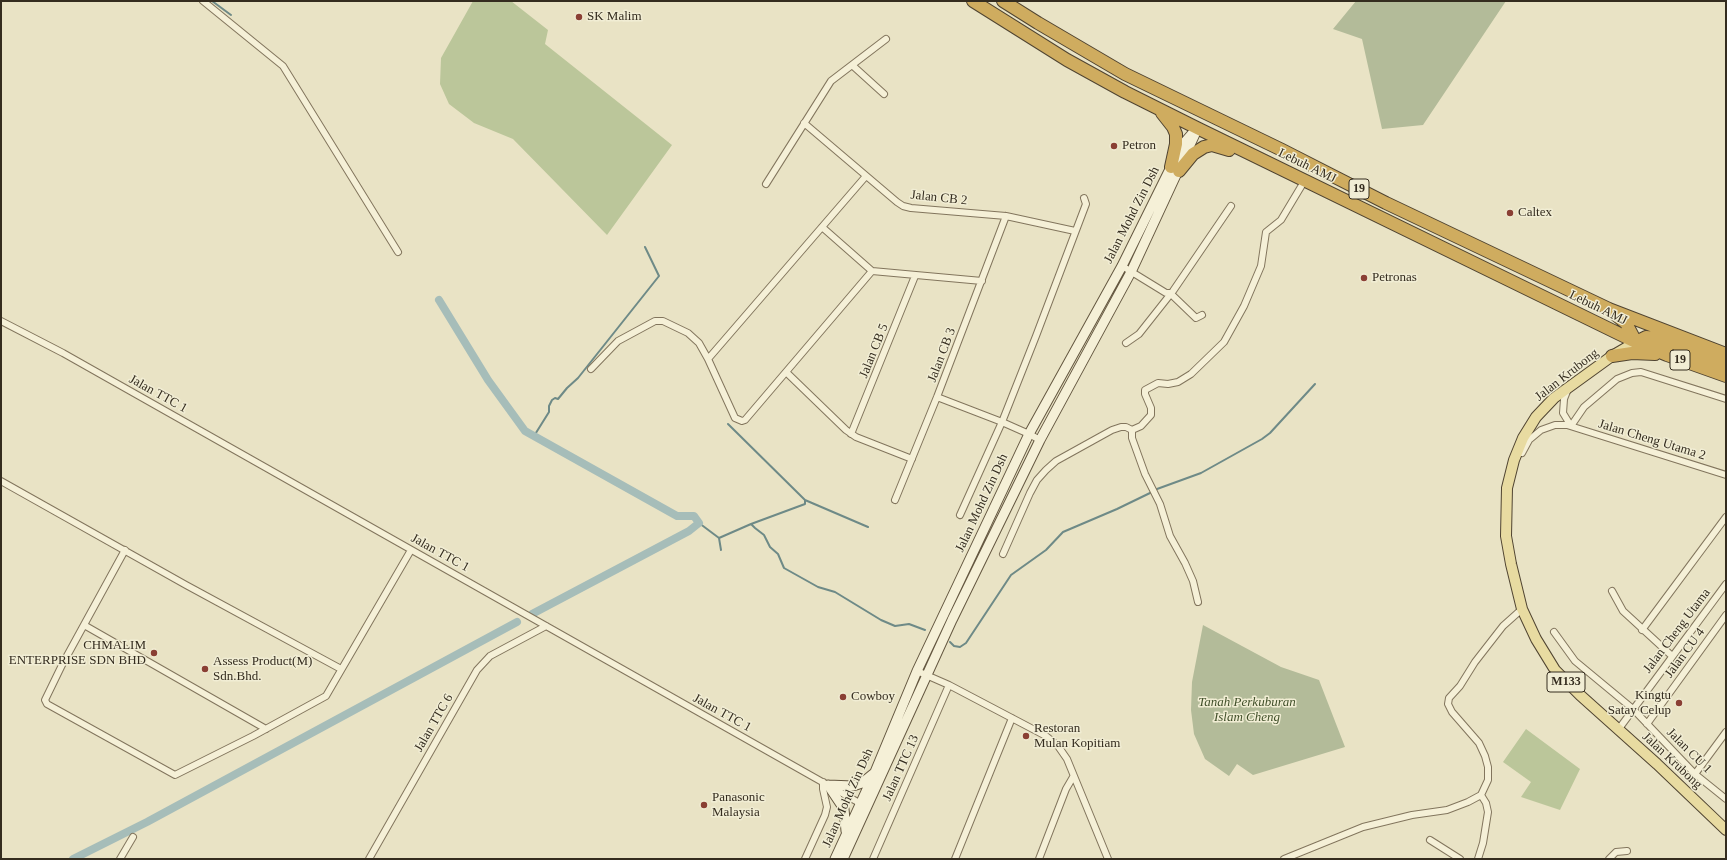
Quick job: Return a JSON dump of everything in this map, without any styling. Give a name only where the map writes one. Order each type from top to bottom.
[{"type":"highway","name":"Lebuh AMJ","points":[[973,1],[1067,60],[1125,92],[1197,128],[1636,342],[1726,376]]},
{"type":"highway","name":"Lebuh AMJ","points":[[1003,1],[1125,74],[1386,203],[1609,309],[1726,354]]},
{"type":"highway","points":[[1087,52],[1093,62],[1185,110],[1194,118],[1197,128],[1208,124],[1214,124],[1245,138],[1261,140]]},
{"type":"highway","points":[[1159,109],[1173,127],[1176,134],[1175,169]]},
{"type":"highway","points":[[1175,169],[1198,150],[1212,145],[1254,160],[1264,160]]},
{"type":"highway","points":[[1609,309],[1626,323],[1636,342],[1646,337],[1657,338],[1696,354],[1726,364]]},
{"type":"highway","points":[[1610,329],[1617,338],[1618,346],[1612,356]]},
{"type":"highway","points":[[1612,356],[1632,353],[1652,353],[1686,362]]},
{"type":"main road","points":[[1175,169],[1197,128]]},
{"type":"main road","name":"Jalan Mohd Zin Dsh","points":[[843,859],[875,772],[917,670],[1030,434],[1175,169]]},
{"type":"main road","name":"Jalan Mohd Zin Dsh","points":[[836,859],[846,836],[864,805],[928,674],[952,620],[1040,440],[1131,272],[1175,169]]},
{"type":"main road","name":"Jalan Krubong","points":[[1636,342],[1612,356],[1570,386],[1544,408],[1530,427],[1518,449],[1508,479],[1506,536],[1511,564],[1522,609],[1536,639],[1555,670],[1726,830]]},
{"type":"main road","points":[[826,784],[853,786],[862,783],[875,772]]},
{"type":"main road","points":[[826,784],[844,809],[846,836]]},
{"type":"street","points":[[203,1],[283,66],[398,252]]},
{"type":"street","points":[[766,184],[831,81],[886,39]]},
{"type":"street","points":[[852,65],[884,94]]},
{"type":"street","name":"Jalan CB 2","points":[[804,123],[897,202],[907,207],[1006,216],[1075,231]]},
{"type":"street","points":[[708,359],[866,176]]},
{"type":"street","points":[[1002,554],[1030,493],[1046,470],[1056,461],[1112,430],[1121,426],[1132,430],[1141,426],[1151,415],[1151,408],[1145,394],[1145,390],[1158,382],[1168,384],[1178,382],[1191,374],[1224,342],[1244,306],[1261,266],[1266,232],[1281,220],[1305,180]]},
{"type":"street","points":[[960,515],[1002,422],[1047,307],[1086,204],[1084,198]]},
{"type":"street","points":[[1126,343],[1139,334],[1173,291],[1231,206]]},
{"type":"street","name":"Jalan CB 3","points":[[895,500],[937,397],[1006,216]]},
{"type":"street","points":[[822,227],[872,271],[982,281]]},
{"type":"street","points":[[1122,266],[1170,294],[1196,318],[1202,315]]},
{"type":"street","points":[[591,368],[618,341],[658,320],[670,323],[688,333],[699,343],[708,359],[734,418],[742,421],[745,420],[872,271]]},
{"type":"street","name":"Jalan CB 5","points":[[851,434],[915,276]]},
{"type":"street","name":"Jalan TTC 1","points":[[2,323],[63,353],[864,805]]},
{"type":"street","points":[[786,372],[851,434],[912,459]]},
{"type":"street","points":[[1570,386],[1564,400],[1563,412],[1571,426],[1584,407],[1617,379],[1632,373],[1641,372],[1726,399]]},
{"type":"street","points":[[937,397],[1002,422],[1040,440]]},
{"type":"street","name":"Jalan Cheng Utama 2","points":[[1508,479],[1516,469],[1524,448],[1535,435],[1548,427],[1555,425],[1571,426],[1726,475]]},
{"type":"street","points":[[1132,430],[1132,438],[1160,504],[1170,536],[1185,562],[1193,581],[1198,602]]},
{"type":"street","points":[[1,480],[341,669]]},
{"type":"street","points":[[1642,630],[1726,517]]},
{"type":"street","points":[[125,550],[46,695],[45,700],[47,704],[175,775],[266,729],[326,696],[411,550]]},
{"type":"street","name":"Jalan Cheng Utama","points":[[1618,730],[1726,584]]},
{"type":"street","points":[[1612,591],[1619,606],[1642,630],[1672,656]]},
{"type":"street","points":[[1284,859],[1363,827],[1412,815],[1447,810],[1481,795],[1488,780],[1488,767],[1485,756],[1479,742],[1452,712],[1448,704],[1449,698],[1460,686],[1475,662],[1504,626],[1522,609]]},
{"type":"street","name":"Jalan CU 4","points":[[1647,724],[1726,615]]},
{"type":"street","points":[[84,625],[266,729]]},
{"type":"street","name":"Jalan TTC 6","points":[[369,859],[477,670],[490,656],[546,626]]},
{"type":"street","name":"Jalan CU 1","points":[[1554,632],[1575,661],[1633,709],[1695,774],[1726,799]]},
{"type":"street","points":[[917,670],[928,674],[1046,736],[1058,746],[1067,759],[1073,777],[1108,859]]},
{"type":"street","name":"Jalan TTC 13","points":[[873,859],[949,685]]},
{"type":"street","points":[[955,859],[1012,718]]},
{"type":"street","points":[[1695,774],[1726,732]]},
{"type":"street","points":[[1042,858],[1066,789],[1073,777]]},
{"type":"street","points":[[805,859],[825,815],[827,807],[823,789],[826,784]]},
{"type":"street","points":[[1478,859],[1483,843],[1488,812],[1486,803],[1481,795]]},
{"type":"street","points":[[123,858],[134,837]]},
{"type":"street","points":[[1430,840],[1460,859]]},
{"type":"street","points":[[1609,859],[1616,852],[1627,851]]},
{"type":"green space","points":[[473,1],[511,1],[548,30],[545,44],[672,145],[607,235],[513,139],[474,123],[449,104],[440,84],[441,58]]},
{"type":"green space","points":[[1356,1],[1506,1],[1423,125],[1382,129],[1362,39],[1333,29]]},
{"type":"green space","name":"Tanah Perkuburan Islam Cheng","points":[[1203,625],[1281,667],[1319,680],[1345,747],[1253,775],[1237,764],[1229,776],[1205,759],[1194,734],[1191,710],[1192,682]]},
{"type":"green space","points":[[1526,729],[1580,769],[1560,810],[1521,797],[1531,782],[1503,762]]},
{"type":"waterway","points":[[212,1],[231,15]]},
{"type":"waterway","points":[[534,436],[549,412],[549,406],[552,400],[555,398],[558,399],[578,378],[659,276],[645,247]]},
{"type":"waterway","points":[[439,300],[488,380],[525,431],[677,516],[694,516],[699,523],[689,531],[532,614]]},
{"type":"waterway","points":[[1157,489],[1201,473],[1262,439],[1270,433],[1315,384]]},
{"type":"waterway","points":[[699,523],[719,538],[751,524],[805,504],[805,500],[728,424]]},
{"type":"waterway","points":[[950,642],[954,646],[960,647],[966,643],[1011,575],[1046,550],[1063,532],[1150,493]]},
{"type":"waterway","points":[[805,500],[868,527]]},
{"type":"waterway","points":[[751,524],[764,535],[770,547],[778,554],[784,568],[818,587],[835,592],[881,620],[895,626],[909,624],[925,630]]},
{"type":"waterway","points":[[719,538],[721,550]]},
{"type":"waterway","points":[[73,859],[147,822],[517,622]]},
{"type":"place","name":"SK Malim","points":[[579,17]]},
{"type":"place","name":"Petron","points":[[1114,146]]},
{"type":"place","name":"Caltex","points":[[1510,213]]},
{"type":"place","name":"Petronas","points":[[1364,278]]},
{"type":"place","name":"CHMALIM ENTERPRISE SDN BHD","points":[[154,653]]},
{"type":"place","name":"Assess Product(M) Sdn.Bhd.","points":[[205,669]]},
{"type":"place","name":"Cowboy","points":[[843,697]]},
{"type":"place","name":"Kingtu Satay Celup","points":[[1679,703]]},
{"type":"place","name":"Restoran Mulan Kopitiam","points":[[1026,736]]},
{"type":"place","name":"Panasonic Malaysia","points":[[704,805]]}]
